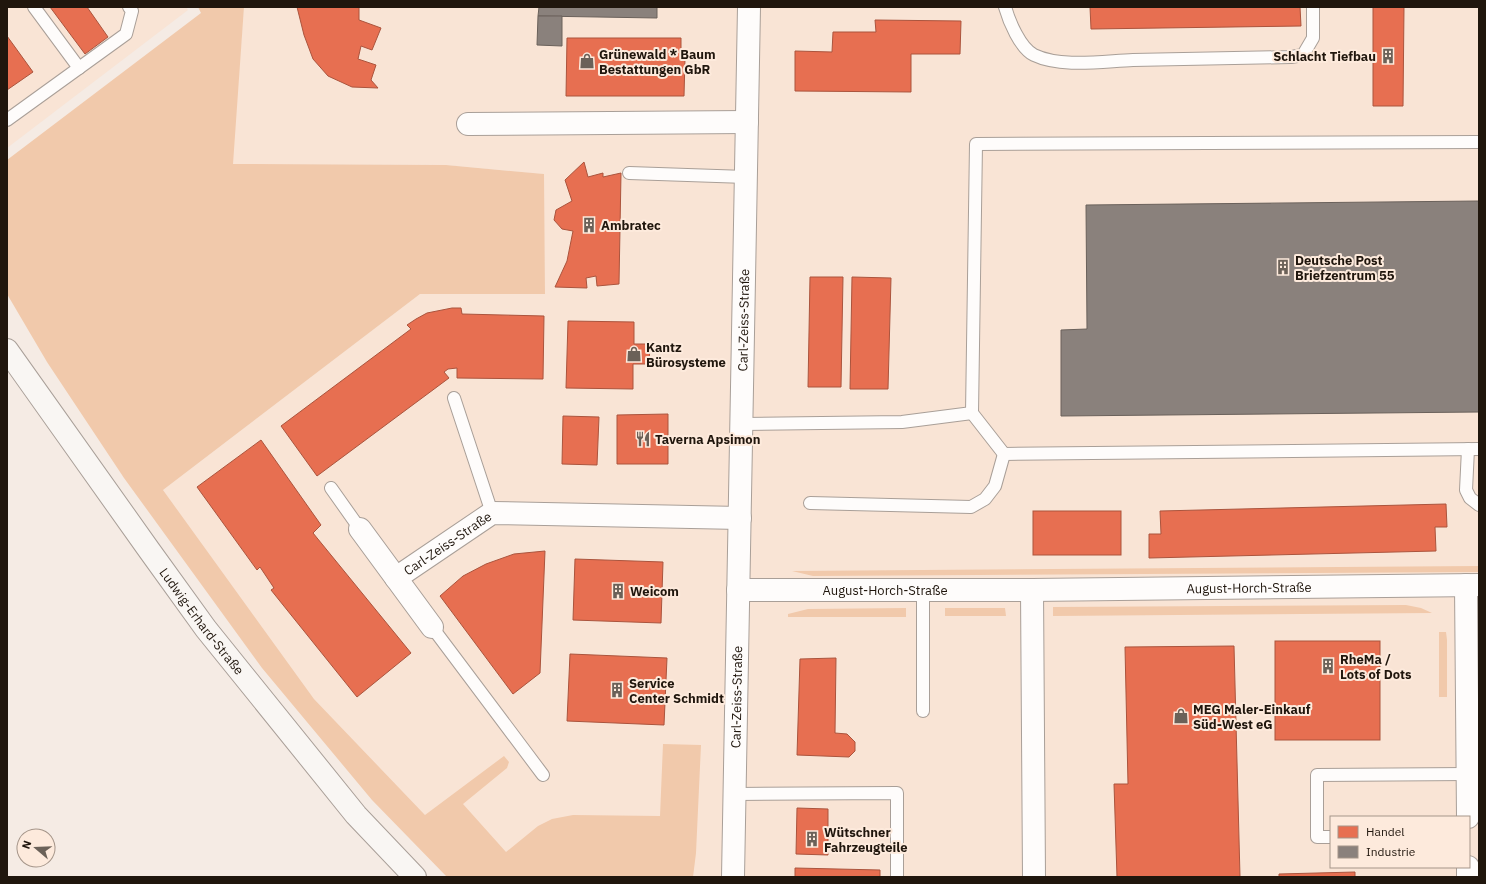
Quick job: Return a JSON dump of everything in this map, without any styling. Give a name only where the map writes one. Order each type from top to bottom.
[{"type":"main road","name":"Ludwig-Erhard-Straße","points":[[7,350],[206,629],[356,815],[415,877]]},
{"type":"street","name":"Carl-Zeiss-Straße","points":[[733,877],[749,7]]},
{"type":"street","points":[[468,124],[747,122]]},
{"type":"street","name":"Carl-Zeiss-Straße","points":[[396,578],[492,513],[740,518]]},
{"type":"street","name":"Carl-Zeiss-Straße","points":[[360,529],[432,627]]},
{"type":"street","name":"August-Horch-Straße","points":[[738,590],[1032,590],[1472,585],[1468,816]]},
{"type":"street","points":[[1032,590],[1034,877]]},
{"type":"lane","points":[[34,7],[79,68]]},
{"type":"lane","points":[[7,120],[126,34],[132,11],[129,7]]},
{"type":"lane","points":[[1005,7],[1008,18],[1020,41],[1033,55],[1053,62],[1291,57],[1303,55],[1313,38],[1313,7]]},
{"type":"lane","points":[[1004,454],[972,414],[976,144],[1479,142]]},
{"type":"lane","points":[[630,173],[746,177]]},
{"type":"lane","points":[[454,398],[492,513]]},
{"type":"lane","points":[[742,424],[902,422],[972,414]]},
{"type":"lane","points":[[1004,454],[1474,449],[1466,490],[1470,498],[1479,505]]},
{"type":"lane","points":[[810,503],[971,507],[985,499],[995,486],[1004,454]]},
{"type":"lane","points":[[330,488],[360,529]]},
{"type":"lane","points":[[923,590],[923,711]]},
{"type":"lane","points":[[432,627],[543,775]]},
{"type":"lane","points":[[1330,837],[1317,837],[1317,775],[1468,774]]},
{"type":"lane","points":[[735,794],[897,793],[897,877]]},
{"type":"shaded area","points":[[7,7],[186,7],[188,10],[7,148]]},
{"type":"shaded area","points":[[198,7],[244,7],[233,164],[446,165],[544,174],[545,294],[420,294],[163,490],[314,699],[425,815],[504,756],[509,762],[507,768],[463,804],[506,852],[538,826],[552,819],[573,815],[660,816],[663,744],[701,745],[696,853],[693,877],[447,877],[372,800],[262,668],[124,478],[47,362],[7,294],[7,160],[201,13]]},
{"type":"shaded area","points":[[244,7],[1479,7],[1479,877],[472,877],[425,815],[314,699],[163,490],[420,294],[545,294],[543,174],[446,165],[232,164]]},
{"type":"shaded area","points":[[1479,566],[1479,572],[813,576],[792,571]]},
{"type":"shaded area","points":[[1406,605],[1421,608],[1432,613],[1053,616],[1053,607]]},
{"type":"shaded area","points":[[906,608],[906,617],[788,617],[788,614],[808,609]]},
{"type":"shaded area","points":[[945,608],[1005,608],[1006,616],[945,616]]},
{"type":"shaded area","points":[[1439,632],[1446,632],[1447,640],[1447,697],[1439,697]]},
{"type":"building: Handel","points":[[50,7],[87,7],[108,37],[85,54]]},
{"type":"building: Handel","points":[[297,7],[359,7],[359,20],[381,28],[372,50],[361,46],[358,59],[376,65],[371,80],[378,88],[352,87],[328,76],[313,59],[304,35]]},
{"type":"building: Handel","points":[[1090,7],[1300,7],[1301,26],[1091,29]]},
{"type":"building: Handel","name":"Schlacht Tiefbau","points":[[1373,7],[1404,7],[1403,106],[1373,106]]},
{"type":"building: Handel","points":[[875,20],[961,21],[960,54],[911,54],[911,92],[795,91],[795,51],[832,52],[833,32],[876,32]]},
{"type":"building: Handel","points":[[7,36],[33,72],[7,90]]},
{"type":"building: Handel","points":[[567,38],[681,38],[681,57],[685,58],[684,96],[566,96]]},
{"type":"building: Handel","name":"Ambratec","points":[[584,162],[588,177],[603,173],[603,177],[621,173],[619,284],[597,286],[596,276],[586,278],[587,288],[555,287],[567,261],[573,231],[562,229],[554,220],[556,210],[572,201],[565,180]]},
{"type":"building: Handel","points":[[810,277],[843,277],[841,387],[808,387]]},
{"type":"building: Handel","points":[[852,277],[891,278],[888,389],[850,389]]},
{"type":"building: Handel","points":[[452,308],[461,308],[462,314],[544,316],[543,379],[457,378],[457,368],[448,369],[444,372],[449,378],[317,476],[281,426],[411,329],[407,325],[427,313]]},
{"type":"building: Handel","points":[[568,321],[634,322],[634,344],[650,344],[649,364],[633,364],[633,389],[566,388]]},
{"type":"building: Handel","name":"Taverna Apsimon","points":[[668,414],[668,464],[617,464],[617,415]]},
{"type":"building: Handel","points":[[563,416],[599,417],[597,465],[562,464]]},
{"type":"building: Handel","points":[[261,440],[321,525],[313,533],[411,653],[357,697],[271,590],[274,588],[260,567],[257,570],[197,487]]},
{"type":"building: Handel","points":[[1446,504],[1447,527],[1435,527],[1436,551],[1149,558],[1149,534],[1161,534],[1160,511]]},
{"type":"building: Handel","points":[[1033,511],[1121,511],[1121,555],[1033,555]]},
{"type":"building: Handel","points":[[545,551],[540,673],[513,694],[440,596],[463,576],[486,564],[514,554]]},
{"type":"building: Handel","name":"Weicom","points":[[575,559],[663,562],[661,623],[573,620]]},
{"type":"building: Handel","name":"RheMa / Lots of Dots","points":[[1275,641],[1380,641],[1380,740],[1275,740]]},
{"type":"building: Handel","name":"MEG Maler-Einkauf Süd-West eG","points":[[1234,646],[1240,877],[1117,877],[1114,784],[1128,784],[1125,647]]},
{"type":"building: Handel","name":"Service Center Schmidt","points":[[570,654],[667,658],[664,725],[567,721]]},
{"type":"building: Handel","points":[[836,658],[835,733],[847,734],[855,742],[855,751],[849,757],[797,755],[800,659]]},
{"type":"building: Handel","name":"Wütschner Fahrzeugteile","points":[[797,808],[828,809],[828,855],[796,854]]},
{"type":"building: Handel","points":[[795,868],[880,870],[880,877],[795,877]]},
{"type":"building: Handel","points":[[1355,872],[1355,877],[1279,877],[1279,874]]},
{"type":"building: Industrie","points":[[539,7],[657,7],[657,18],[538,16]]},
{"type":"building: Industrie","points":[[538,16],[562,16],[562,46],[537,45]]},
{"type":"building: Industrie","name":"Deutsche Post Briefzentrum 55","points":[[1479,201],[1479,412],[1061,416],[1061,330],[1087,329],[1086,205]]},
{"type":"place","name":"Schlacht Tiefbau","points":[[1388,56]]},
{"type":"place","name":"Grünewald * Baum Bestattungen GbR","points":[[587,61]]},
{"type":"place","name":"Ambratec","points":[[589,225]]},
{"type":"place","name":"Deutsche Post Briefzentrum 55","points":[[1283,267]]},
{"type":"place","name":"Kantz Bürosysteme","points":[[634,354]]},
{"type":"place","name":"Taverna Apsimon","points":[[643,439]]},
{"type":"place","name":"Weicom","points":[[618,591]]},
{"type":"place","name":"RheMa / Lots of Dots","points":[[1328,666]]},
{"type":"place","name":"Service Center Schmidt","points":[[617,690]]},
{"type":"place","name":"MEG Maler-Einkauf Süd-West eG","points":[[1181,716]]},
{"type":"place","name":"Wütschner Fahrzeugteile","points":[[812,839]]}]
